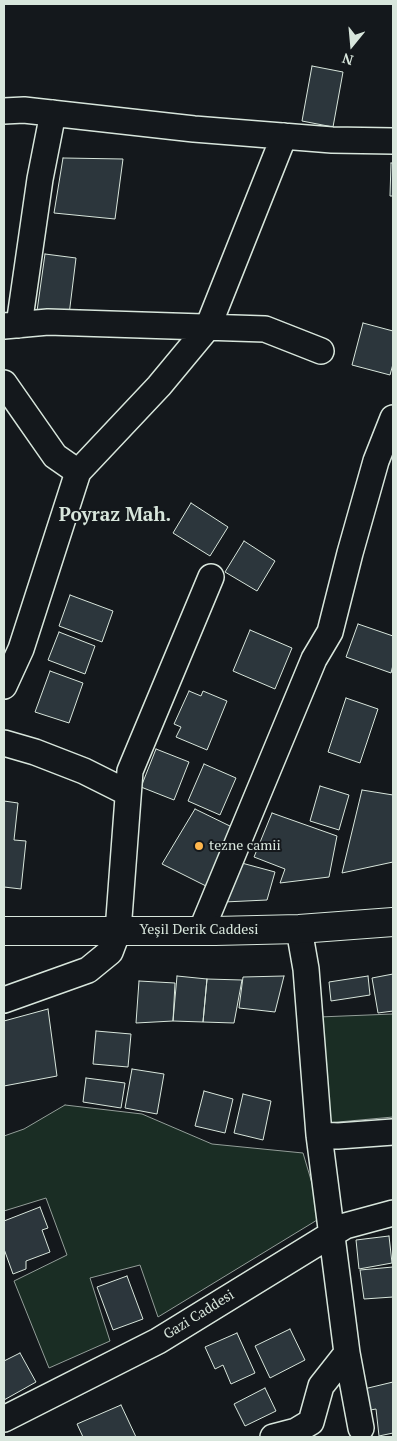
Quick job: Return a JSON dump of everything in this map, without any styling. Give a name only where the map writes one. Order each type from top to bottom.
[{"type":"main road","name":"Yeşil Derik Caddesi","points":[[4,931],[299,929],[393,922]]},
{"type":"street","points":[[4,111],[24,110],[194,129],[332,140],[393,141]]},
{"type":"street","points":[[52,113],[11,326],[48,322],[265,330],[321,351]]},
{"type":"street","points":[[4,686],[21,649],[78,472],[159,386],[208,328],[284,136]]},
{"type":"street","points":[[4,383],[54,456],[78,472]]},
{"type":"street","points":[[201,931],[314,659],[330,632],[376,461],[393,418]]},
{"type":"street","points":[[4,1000],[88,970],[110,952],[118,931],[130,771],[211,577]]},
{"type":"street","points":[[4,743],[84,770],[128,793]]},
{"type":"street","points":[[299,929],[306,969],[319,1135],[347,1353],[361,1428]]},
{"type":"street","points":[[319,1135],[338,1136],[393,1132]]},
{"type":"street","name":"Gazi Caddesi","points":[[4,1419],[158,1341],[345,1226],[393,1213]]},
{"type":"street","points":[[273,1437],[296,1431],[311,1422],[322,1386],[347,1353]]},
{"type":"green space","points":[[393,1014],[393,1117],[327,1123],[319,1017]]},
{"type":"green space","points":[[65,1105],[142,1114],[212,1144],[303,1153],[322,1217],[158,1317],[140,1265],[90,1278],[110,1341],[49,1368],[14,1281],[67,1255],[46,1198],[4,1211],[4,1136],[24,1129]]},
{"type":"building","points":[[312,66],[343,72],[333,127],[302,121]]},
{"type":"building","points":[[63,158],[123,159],[115,219],[54,213]]},
{"type":"building","points":[[391,163],[393,163],[393,196],[390,196]]},
{"type":"building","points":[[45,254],[76,258],[69,315],[37,311]]},
{"type":"building","points":[[363,323],[393,331],[393,364],[390,375],[352,365]]},
{"type":"building","points":[[191,503],[228,527],[210,556],[173,533]]},
{"type":"building","points":[[244,541],[275,561],[257,591],[225,572]]},
{"type":"building","points":[[70,595],[113,611],[102,642],[59,626]]},
{"type":"building","points":[[358,624],[393,636],[393,665],[391,673],[346,657]]},
{"type":"building","points":[[250,630],[292,648],[275,689],[233,671]]},
{"type":"building","points":[[59,632],[95,646],[85,674],[48,660]]},
{"type":"building","points":[[50,671],[83,683],[69,723],[35,712]]},
{"type":"building","points":[[189,691],[201,696],[203,691],[227,701],[207,750],[176,737],[181,727],[174,724]]},
{"type":"building","points":[[346,698],[378,709],[360,763],[328,752]]},
{"type":"building","points":[[156,749],[189,762],[174,800],[141,787]]},
{"type":"building","points":[[204,764],[236,778],[220,815],[188,801]]},
{"type":"building","points":[[320,786],[349,795],[339,830],[310,821]]},
{"type":"building","points":[[362,790],[393,795],[393,862],[342,873]]},
{"type":"building","points":[[4,801],[18,803],[14,840],[26,841],[21,889],[4,887]]},
{"type":"building","name":"tezne camii","points":[[195,809],[234,828],[206,886],[162,864]]},
{"type":"building","points":[[272,813],[337,836],[329,877],[280,883],[285,869],[254,857]]},
{"type":"building","points":[[238,862],[275,872],[267,900],[224,902]]},
{"type":"building","points":[[393,974],[393,1011],[378,1013],[372,978]]},
{"type":"building","points":[[177,976],[207,979],[203,1022],[173,1021]]},
{"type":"building","points":[[284,976],[275,1012],[239,1008],[243,977]]},
{"type":"building","points":[[368,976],[370,995],[331,1001],[329,982]]},
{"type":"building","points":[[207,979],[242,980],[234,1023],[203,1022]]},
{"type":"building","points":[[139,981],[175,983],[173,1021],[136,1023]]},
{"type":"building","points":[[48,1009],[57,1076],[4,1086],[4,1021]]},
{"type":"building","points":[[96,1031],[131,1034],[128,1067],[93,1064]]},
{"type":"building","points":[[132,1069],[164,1074],[157,1114],[125,1108]]},
{"type":"building","points":[[86,1078],[125,1083],[121,1108],[83,1102]]},
{"type":"building","points":[[204,1091],[233,1099],[225,1133],[195,1126]]},
{"type":"building","points":[[243,1094],[271,1101],[263,1140],[234,1133]]},
{"type":"building","points":[[40,1207],[48,1228],[42,1230],[50,1252],[26,1261],[26,1269],[13,1274],[4,1249],[4,1221]]},
{"type":"building","points":[[389,1236],[392,1263],[359,1269],[356,1240]]},
{"type":"building","points":[[393,1267],[393,1297],[364,1299],[360,1270]]},
{"type":"building","points":[[127,1276],[143,1319],[113,1330],[97,1287]]},
{"type":"building","points":[[290,1329],[305,1360],[270,1378],[255,1346]]},
{"type":"building","points":[[237,1333],[255,1373],[231,1384],[223,1365],[215,1369],[205,1347]]},
{"type":"building","points":[[20,1353],[36,1382],[4,1400],[4,1361]]},
{"type":"building","points":[[393,1382],[393,1433],[379,1436],[376,1409],[365,1411],[364,1389]]},
{"type":"building","points":[[265,1388],[276,1411],[245,1426],[234,1404]]},
{"type":"building","points":[[121,1405],[136,1437],[83,1437],[77,1424]]},
{"type":"place","name":"tezne camii","points":[[199,846]]},
{"type":"district","name":"Poyraz Mah.","points":[[115,516]]}]
